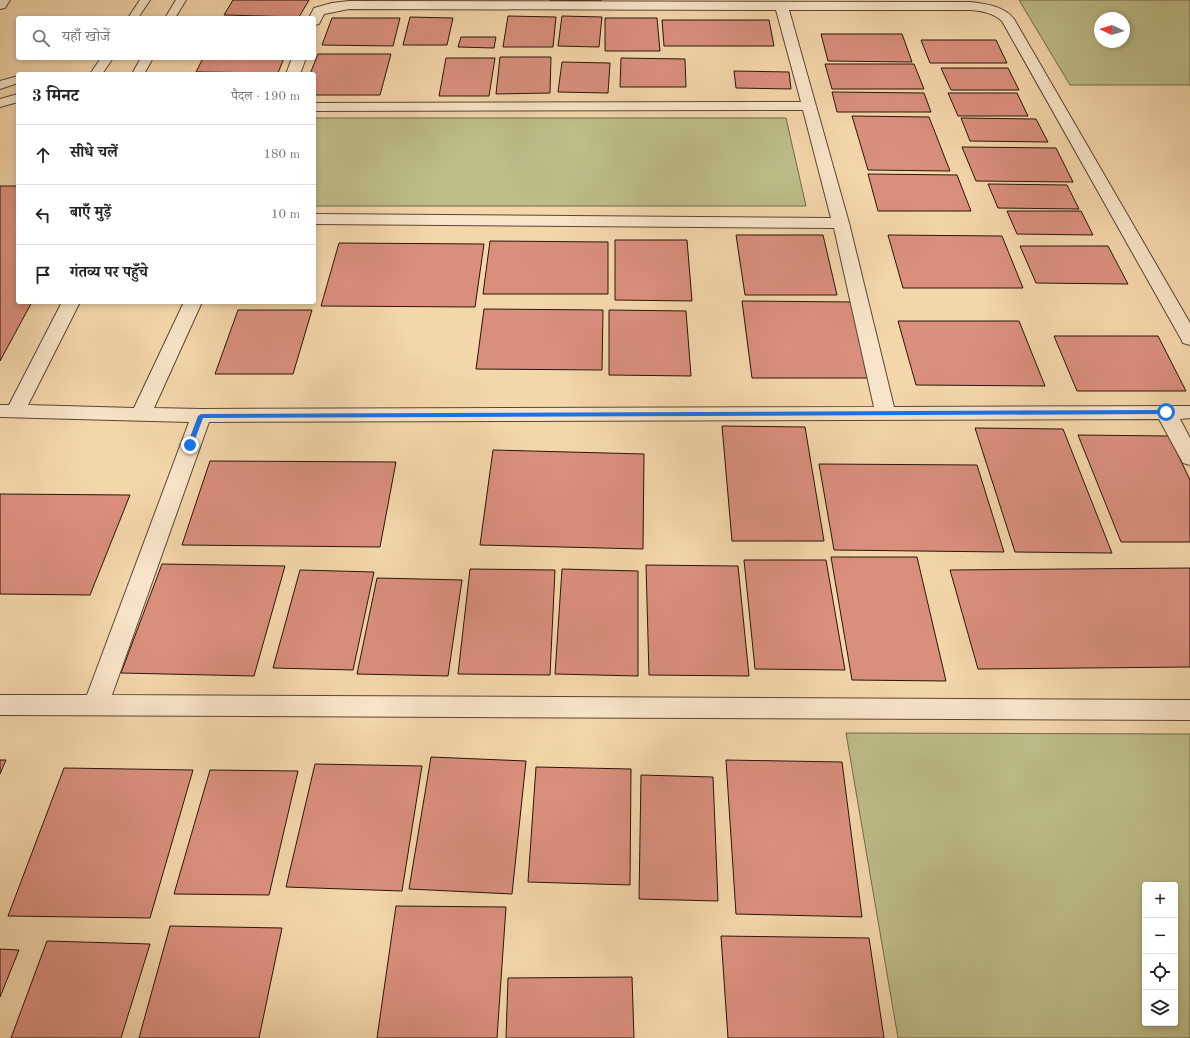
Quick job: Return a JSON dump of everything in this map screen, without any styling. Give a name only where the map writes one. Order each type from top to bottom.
[{"type":"street","points":[[0,5],[4,0]]},
{"type":"street","points":[[316,17],[319,11],[332,7],[349,5],[782,7],[971,6],[989,8],[1002,13],[1007,19],[1190,339]]},
{"type":"street","points":[[782,7],[841,223],[886,414]]},
{"type":"street","points":[[294,72],[298,60]]},
{"type":"street","points":[[316,107],[809,106]]},
{"type":"street","points":[[316,219],[841,223]]},
{"type":"street","points":[[70,304],[7,411],[201,416],[1190,412]]},
{"type":"street","points":[[141,414],[192,304]]},
{"type":"street","points":[[1166,412],[1190,458]]},
{"type":"street","points":[[96,704],[201,416]]},
{"type":"street","points":[[0,705],[96,704],[1190,710]]},
{"type":"lane","points":[[134,16],[145,0]]},
{"type":"lane","points":[[171,16],[180,0]]},
{"type":"lane","points":[[97,72],[106,60]]},
{"type":"lane","points":[[139,72],[146,60]]},
{"type":"lane","points":[[0,84],[16,80]]},
{"type":"lane","points":[[0,103],[16,99]]},
{"type":"green space","points":[[1019,0],[1190,0],[1190,85],[1070,85]]},
{"type":"green space","points":[[316,118],[786,118],[806,206],[316,206]]},
{"type":"green space","points":[[846,733],[1190,734],[1190,1038],[898,1038]]},
{"type":"building","points":[[233,0],[309,0],[300,16],[224,15]]},
{"type":"building","points":[[549,0],[601,0],[601,1]]},
{"type":"building","points":[[508,16],[556,17],[553,47],[503,47]]},
{"type":"building","points":[[562,16],[602,17],[599,47],[558,46]]},
{"type":"building","points":[[410,17],[453,18],[447,45],[403,45]]},
{"type":"building","points":[[332,18],[400,18],[393,46],[322,45]]},
{"type":"building","points":[[605,18],[657,18],[660,51],[605,51]]},
{"type":"building","points":[[662,20],[769,20],[774,46],[664,46]]},
{"type":"building","points":[[821,34],[902,34],[912,62],[828,61]]},
{"type":"building","points":[[461,37],[496,37],[494,48],[458,47]]},
{"type":"building","points":[[921,40],[996,40],[1007,63],[930,63]]},
{"type":"building","points":[[318,54],[391,54],[380,95],[316,95],[316,72],[311,72]]},
{"type":"building","points":[[500,57],[551,57],[550,93],[496,94]]},
{"type":"building","points":[[446,58],[495,58],[489,96],[439,96]]},
{"type":"building","points":[[621,58],[685,59],[686,87],[620,87]]},
{"type":"building","points":[[202,60],[283,60],[278,72],[196,72]]},
{"type":"building","points":[[562,62],[610,63],[608,93],[558,92]]},
{"type":"building","points":[[825,64],[914,64],[924,89],[832,89]]},
{"type":"building","points":[[941,68],[1008,68],[1019,90],[951,90]]},
{"type":"building","points":[[734,71],[789,72],[791,89],[736,88]]},
{"type":"building","points":[[832,92],[924,93],[931,112],[837,112]]},
{"type":"building","points":[[948,93],[1017,93],[1028,116],[958,116]]},
{"type":"building","points":[[852,116],[929,117],[950,171],[868,170]]},
{"type":"building","points":[[961,118],[1036,119],[1048,142],[970,141]]},
{"type":"building","points":[[962,147],[1056,148],[1073,182],[976,181]]},
{"type":"building","points":[[868,174],[957,175],[971,211],[878,211]]},
{"type":"building","points":[[988,184],[1067,185],[1079,209],[998,208]]},
{"type":"building","points":[[0,186],[16,186],[16,304],[31,304],[0,361]]},
{"type":"building","points":[[1007,211],[1081,211],[1093,235],[1017,234]]},
{"type":"building","points":[[736,235],[823,235],[837,295],[745,295]]},
{"type":"building","points":[[888,235],[1002,236],[1023,288],[903,288]]},
{"type":"building","points":[[615,240],[687,240],[692,301],[615,300]]},
{"type":"building","points":[[490,241],[608,242],[608,294],[483,294]]},
{"type":"building","points":[[339,243],[484,244],[475,307],[321,306]]},
{"type":"building","points":[[1020,246],[1108,246],[1128,284],[1036,283]]},
{"type":"building","points":[[742,301],[854,302],[872,378],[752,378]]},
{"type":"building","points":[[484,309],[603,310],[602,370],[476,369]]},
{"type":"building","points":[[238,310],[312,310],[293,374],[215,374]]},
{"type":"building","points":[[609,310],[686,311],[691,376],[609,375]]},
{"type":"building","points":[[898,321],[1019,321],[1045,386],[916,385]]},
{"type":"building","points":[[1054,336],[1158,336],[1186,391],[1077,391]]},
{"type":"building","points":[[722,426],[805,427],[824,541],[732,541]]},
{"type":"building","points":[[975,428],[1063,429],[1112,553],[1015,552]]},
{"type":"building","points":[[1078,435],[1169,436],[1190,480],[1190,542],[1121,542]]},
{"type":"building","points":[[493,450],[644,454],[643,549],[480,545]]},
{"type":"building","points":[[210,461],[396,462],[380,547],[182,545]]},
{"type":"building","points":[[819,464],[977,465],[1004,552],[834,550]]},
{"type":"building","points":[[0,494],[130,495],[90,595],[0,594]]},
{"type":"building","points":[[831,557],[917,557],[946,681],[852,680]]},
{"type":"building","points":[[744,560],[826,560],[845,670],[755,669]]},
{"type":"building","points":[[162,564],[285,566],[254,676],[121,673]]},
{"type":"building","points":[[646,565],[738,566],[749,676],[649,675]]},
{"type":"building","points":[[1190,568],[1190,667],[978,669],[950,570]]},
{"type":"building","points":[[470,569],[555,570],[550,675],[458,674]]},
{"type":"building","points":[[562,569],[638,571],[638,676],[555,674]]},
{"type":"building","points":[[300,570],[374,572],[353,670],[273,668]]},
{"type":"building","points":[[377,578],[462,580],[448,676],[357,674]]},
{"type":"building","points":[[431,757],[526,761],[512,894],[409,889]]},
{"type":"building","points":[[0,760],[6,760],[0,774]]},
{"type":"building","points":[[726,760],[842,762],[862,917],[736,914]]},
{"type":"building","points":[[315,764],[422,766],[402,891],[286,887]]},
{"type":"building","points":[[536,767],[631,769],[630,885],[528,882]]},
{"type":"building","points":[[64,768],[193,770],[150,918],[8,916]]},
{"type":"building","points":[[210,770],[298,771],[269,895],[174,894]]},
{"type":"building","points":[[641,775],[713,777],[718,901],[639,899]]},
{"type":"building","points":[[396,906],[506,907],[497,1038],[377,1038]]},
{"type":"building","points":[[170,926],[282,928],[259,1038],[139,1038]]},
{"type":"building","points":[[721,936],[869,938],[884,1038],[728,1038]]},
{"type":"building","points":[[47,941],[150,944],[121,1038],[11,1038]]},
{"type":"building","points":[[0,949],[19,950],[0,997]]},
{"type":"building","points":[[632,977],[634,1038],[506,1038],[508,978]]},
{"type":"route","points":[[190,445],[201,416],[1166,412]]}]
